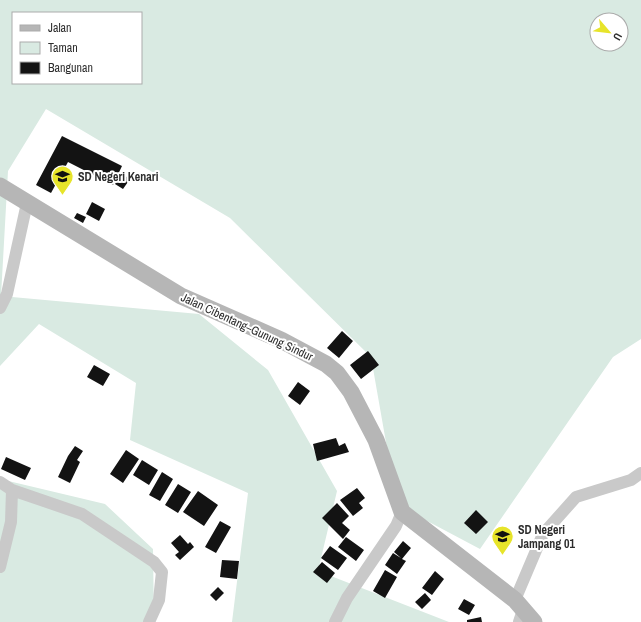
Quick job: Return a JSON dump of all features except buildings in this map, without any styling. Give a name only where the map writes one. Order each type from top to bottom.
[{"type":"street","name":"Jalan Cibentang–Gunung Sindur","points":[[0,186],[181,296],[280,340],[326,364],[337,373],[351,392],[376,440],[402,512]]},
{"type":"street","points":[[0,308],[7,294],[27,203]]},
{"type":"street","points":[[335,622],[347,598],[396,526],[402,512],[523,613],[543,534],[576,497],[638,479]]},
{"type":"street","points":[[0,482],[12,490],[82,514],[154,562],[162,572],[159,600],[149,622]]},
{"type":"street","points":[[0,567],[11,522],[12,490]]},
{"type":"green space","points":[[0,0],[641,0],[641,339],[613,357],[480,549],[397,505],[371,357],[230,218],[46,109],[8,171],[1,296],[199,314],[268,370],[337,491],[318,571],[449,622],[232,622],[248,493],[130,440],[136,383],[39,324],[0,366]]},
{"type":"green space","points":[[0,479],[105,504],[153,549],[154,622],[0,622]]},
{"type":"place","name":"SD Negeri Kenari","points":[[62,196]]},
{"type":"place","name":"SD Negeri Jampang 01","points":[[502,556]]}]
